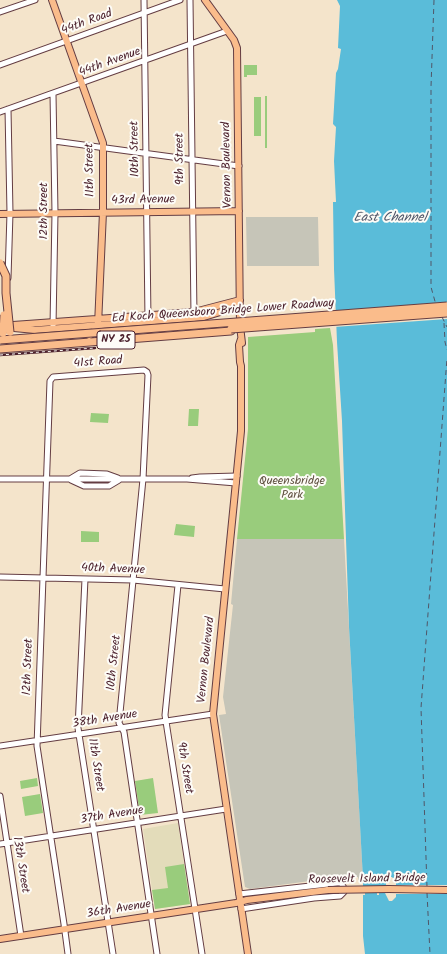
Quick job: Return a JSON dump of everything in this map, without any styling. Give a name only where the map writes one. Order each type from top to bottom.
[{"type":"highway","points":[[0,263],[6,276],[4,331],[0,341],[32,344]]},
{"type":"highway","points":[[4,331],[42,338],[447,307]]},
{"type":"highway","name":"Ed Koch Queensboro Bridge Lower Roadway","points":[[0,341],[447,307]]},
{"type":"highway","name":"NY 25","points":[[0,347],[447,314]]},
{"type":"highway","points":[[4,331],[21,340],[84,336],[94,332],[97,329],[98,322]]},
{"type":"highway","points":[[0,347],[231,330]]},
{"type":"main road","name":"11th Street","points":[[52,0],[103,143],[98,322]]},
{"type":"main road","name":"Vernon Boulevard","points":[[205,0],[228,31],[237,48],[241,339],[239,345],[242,423],[213,714],[248,954]]},
{"type":"main road","name":"43rd Avenue","points":[[0,214],[239,211]]},
{"type":"main road","points":[[4,331],[32,330],[53,326],[194,315],[240,303]]},
{"type":"main road","name":"Roosevelt Island Bridge","points":[[240,902],[272,896],[328,890],[447,890]]},
{"type":"main road","name":"36th Avenue","points":[[0,939],[240,902]]},
{"type":"street","points":[[0,12],[35,0]]},
{"type":"street","name":"10th Street","points":[[144,0],[148,318]]},
{"type":"street","name":"44th Road","points":[[0,64],[180,0]]},
{"type":"street","name":"9th Street","points":[[190,0],[194,315]]},
{"type":"street","name":"44th Avenue","points":[[0,112],[228,31]]},
{"type":"street","name":"12th Street","points":[[53,94],[55,213],[53,326]]},
{"type":"street","points":[[4,331],[10,213],[8,109]]},
{"type":"street","points":[[54,141],[239,166]]},
{"type":"street","name":"41st Road","points":[[51,378],[144,370],[147,372]]},
{"type":"street","name":"10th Street","points":[[147,372],[143,479],[119,723],[124,732],[157,954]]},
{"type":"street","name":"12th Street","points":[[51,378],[42,578],[37,740],[68,954]]},
{"type":"street","points":[[187,479],[200,477],[237,476]]},
{"type":"street","points":[[0,479],[187,479],[236,483]]},
{"type":"street","name":"40th Avenue","points":[[0,578],[133,580],[225,589]]},
{"type":"street","name":"11th Street","points":[[85,579],[78,728],[113,954]]},
{"type":"street","name":"9th Street","points":[[178,584],[165,715],[202,954]]},
{"type":"street","name":"38th Avenue","points":[[0,746],[213,714]]},
{"type":"street","name":"13th Street","points":[[0,796],[21,936]]},
{"type":"street","name":"37th Avenue","points":[[0,844],[226,809]]},
{"type":"street","points":[[239,894],[336,882],[340,883],[344,888],[344,892],[340,896],[314,898],[241,909]]},
{"type":"shaded area","points":[[246,217],[318,217],[319,266],[247,266]]},
{"type":"shaded area","points":[[237,539],[344,539],[363,879],[358,880],[358,877],[333,878],[250,889],[245,887],[219,715],[226,714],[223,697],[233,605],[231,604]]},
{"type":"shaded area","points":[[178,823],[190,904],[155,909],[143,829]]},
{"type":"green space","points":[[244,65],[257,65],[257,75],[247,75],[247,77],[244,77]]},
{"type":"green space","points":[[265,96],[267,96],[267,148],[265,148]]},
{"type":"green space","points":[[254,97],[261,97],[261,136],[254,136]]},
{"type":"green space","name":"Queensbridge Park","points":[[330,328],[333,345],[344,539],[237,539],[248,429],[248,337],[315,332],[315,329]]},
{"type":"green space","points":[[189,409],[199,409],[198,426],[188,426]]},
{"type":"green space","points":[[91,413],[109,414],[108,423],[90,422]]},
{"type":"green space","points":[[176,524],[195,526],[194,537],[174,535]]},
{"type":"green space","points":[[81,531],[99,532],[99,542],[81,542]]},
{"type":"green space","points":[[37,778],[38,786],[21,789],[20,781]]},
{"type":"green space","points":[[153,778],[158,813],[140,815],[135,781]]},
{"type":"green space","points":[[40,794],[43,813],[25,816],[22,797]]},
{"type":"green space","points":[[184,864],[190,904],[155,909],[152,890],[168,888],[165,867]]},
{"type":"water","name":"East Channel","points":[[337,0],[447,0],[447,954],[365,954],[363,936],[363,879],[349,627],[342,421],[334,269],[333,202],[336,202],[334,161],[336,127],[333,124],[336,73],[341,49],[338,48],[340,6]]},
{"type":"pier","points":[[447,302],[447,319],[334,327],[334,311]]},
{"type":"pier","points":[[389,877],[392,877],[396,882],[396,885],[447,885],[447,894],[396,894],[396,897],[392,901],[389,901],[385,893],[379,893],[379,895],[377,895],[377,893],[365,893],[365,895],[362,895],[361,883],[363,886],[386,886],[386,882]]},
{"type":"ferry route","points":[[434,0],[431,87],[431,287],[436,305]]},
{"type":"ferry route","points":[[442,317],[447,327]]},
{"type":"ferry route","points":[[444,323],[447,350]]},
{"type":"ferry route","points":[[427,887],[421,708],[447,358]]},
{"type":"ferry route","points":[[427,893],[430,954]]},
{"type":"railway","points":[[0,355],[95,348]]}]
